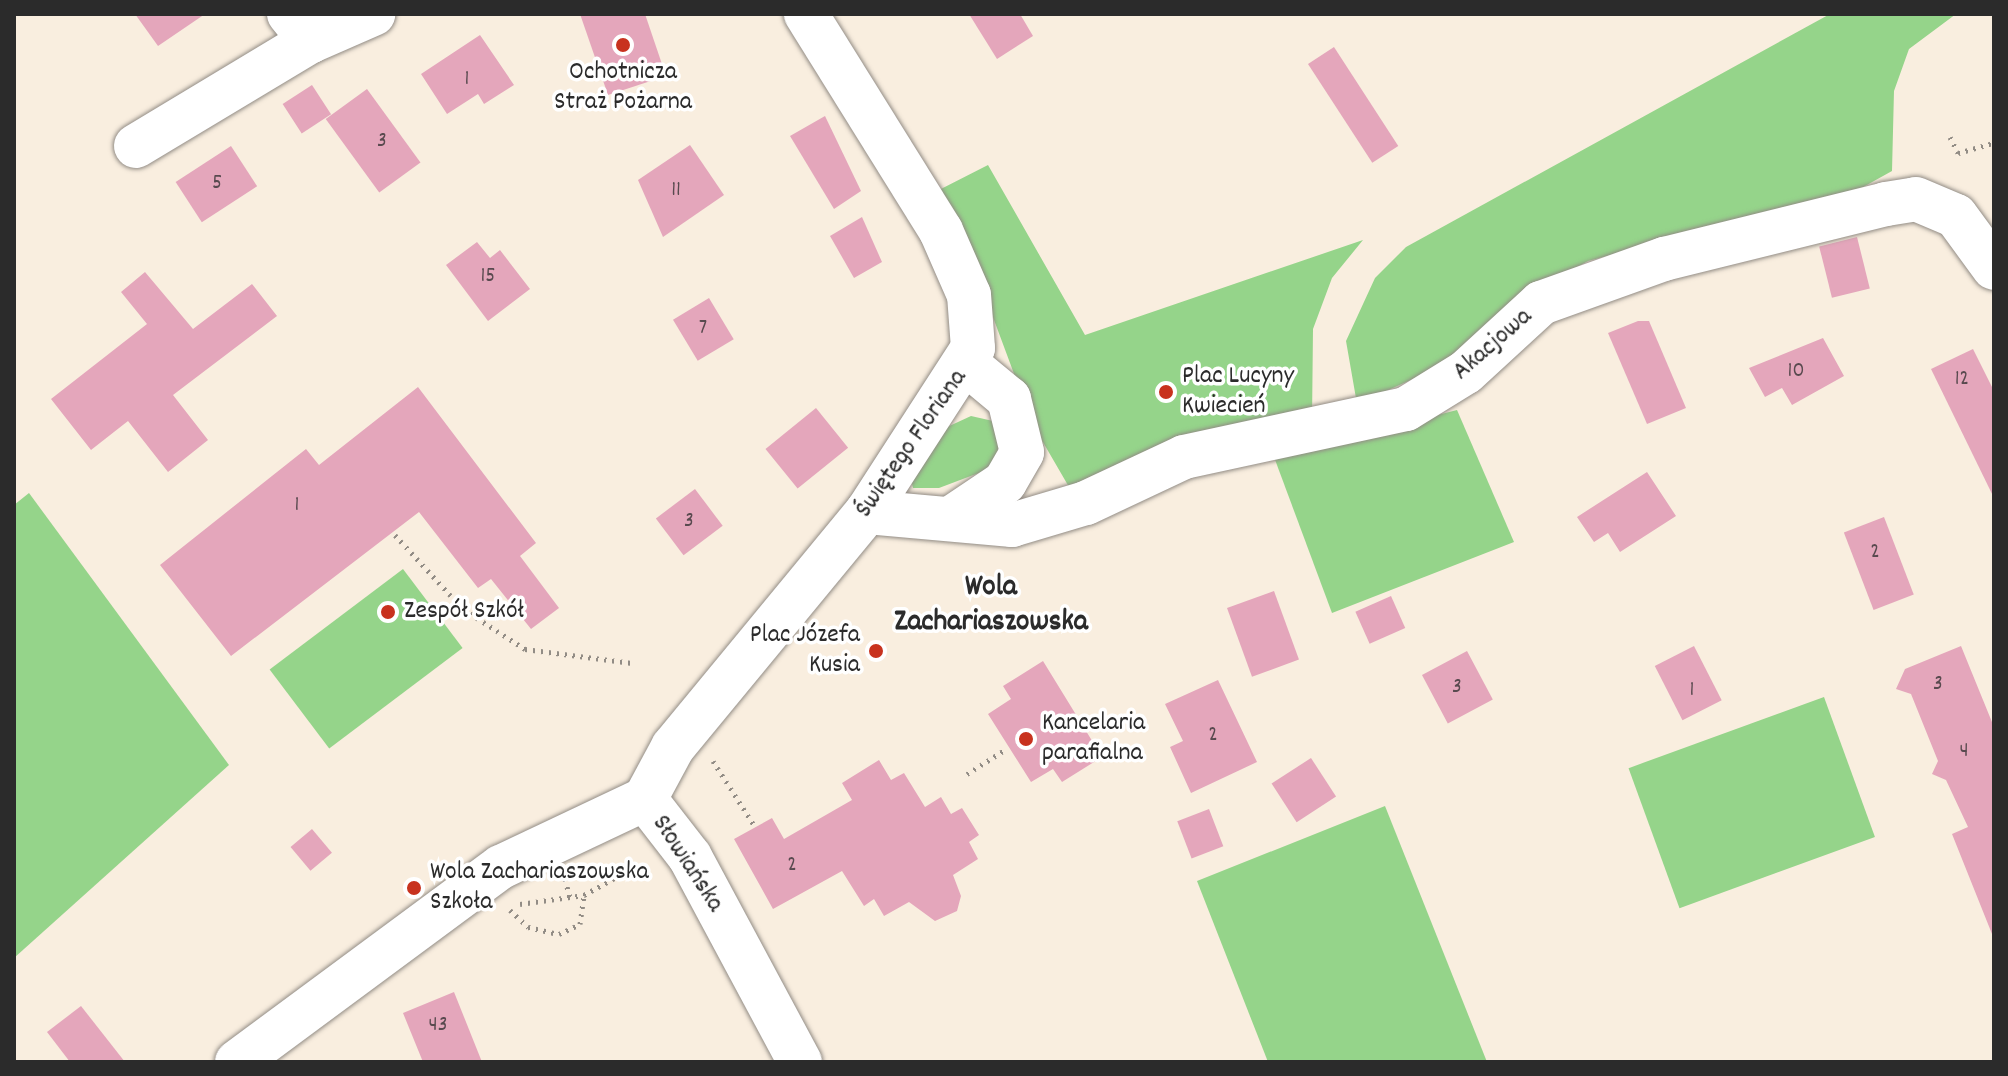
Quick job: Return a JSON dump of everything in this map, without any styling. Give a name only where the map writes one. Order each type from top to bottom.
[{"type":"street","points":[[136,146],[300,28],[373,14]]},
{"type":"street","name":"Świętego Floriana","points":[[645,799],[673,747],[867,512],[968,365],[975,326],[969,295],[941,231],[806,14]]},
{"type":"street","name":"Akacjowa","points":[[867,512],[1012,525],[1064,509],[1184,457],[1406,409],[1466,372],[1541,303],[1664,259],[1916,199],[1956,216],[1994,268]]},
{"type":"street","points":[[968,365],[999,388],[1064,509]]},
{"type":"street","points":[[950,519],[979,504],[1018,467],[1020,426]]},
{"type":"street","name":"Słowiańska","points":[[237,1062],[501,867],[645,799],[690,857],[800,1062]]},
{"type":"path","points":[[1950,137],[1958,153],[1994,143]]},
{"type":"path","points":[[395,535],[463,609],[525,649],[632,663]]},
{"type":"path","points":[[967,774],[1003,751]]},
{"type":"path","points":[[719,772],[754,825]]},
{"type":"path","points":[[584,895],[580,924],[559,934],[528,927],[507,905],[584,895],[636,866]]},
{"type":"green space","points":[[1830,14],[1956,14],[1909,49],[1894,91],[1892,171],[1856,191],[1588,261],[1519,299],[1442,366],[1357,404],[1346,341],[1375,278],[1406,247]]},
{"type":"green space","name":"Plac Lucyny Kwiecień","points":[[988,165],[1085,335],[1363,240],[1332,278],[1313,329],[1312,421],[1069,487],[1033,425],[984,293],[935,192]]},
{"type":"green space","points":[[1457,410],[1514,542],[1332,613],[1274,457]]},
{"type":"green space","points":[[971,416],[993,421],[1001,454],[984,471],[939,488],[913,488],[911,479],[945,428]]},
{"type":"green space","points":[[29,493],[229,765],[14,958],[14,505]]},
{"type":"green space","points":[[403,569],[463,648],[329,749],[270,670]]},
{"type":"green space","points":[[1824,697],[1875,837],[1680,908],[1629,768]]},
{"type":"green space","points":[[1385,806],[1487,1062],[1268,1062],[1197,881]]},
{"type":"building","points":[[135,14],[205,14],[158,46]]},
{"type":"building","name":"Ochotnicza Straż Pożarna","points":[[580,14],[645,14],[666,76],[608,95]]},
{"type":"building","points":[[969,14],[1020,14],[1033,36],[997,59]]},
{"type":"building","points":[[480,35],[514,85],[484,104],[478,94],[447,114],[421,74]]},
{"type":"building","points":[[1334,47],[1398,146],[1372,163],[1308,64]]},
{"type":"building","points":[[312,85],[331,114],[302,133],[283,104]]},
{"type":"building","points":[[367,89],[420,163],[379,193],[326,119]]},
{"type":"building","points":[[825,116],[861,191],[834,209],[790,136]]},
{"type":"building","points":[[690,145],[724,195],[663,237],[638,180]]},
{"type":"building","points":[[231,146],[257,186],[202,222],[176,182]]},
{"type":"building","points":[[862,217],[882,262],[854,278],[830,236]]},
{"type":"building","points":[[1857,237],[1870,288],[1832,298],[1819,246]]},
{"type":"building","points":[[477,242],[490,258],[500,250],[530,289],[488,321],[446,265]]},
{"type":"building","points":[[145,272],[193,329],[252,284],[277,316],[173,395],[208,440],[168,472],[128,421],[91,450],[51,399],[147,324],[121,292]]},
{"type":"building","points":[[709,298],[734,339],[698,361],[673,320]]},
{"type":"building","points":[[1638,321],[1649,321],[1686,408],[1647,424],[1608,333]]},
{"type":"building","points":[[1823,338],[1844,376],[1792,405],[1782,388],[1765,397],[1749,368]]},
{"type":"building","points":[[1973,349],[1994,391],[1994,498],[1931,369]]},
{"type":"building","points":[[418,387],[536,543],[520,556],[559,608],[531,629],[491,579],[478,588],[419,512],[231,656],[160,565],[306,449],[319,465]]},
{"type":"building","points":[[816,408],[848,448],[798,489],[765,449]]},
{"type":"building","points":[[1647,472],[1676,516],[1620,552],[1608,533],[1594,542],[1577,517]]},
{"type":"building","points":[[695,489],[723,526],[684,555],[656,518]]},
{"type":"building","points":[[1884,517],[1914,594],[1874,610],[1844,532]]},
{"type":"building","points":[[1274,591],[1299,660],[1252,677],[1227,608]]},
{"type":"building","points":[[1391,596],[1405,628],[1370,644],[1355,612]]},
{"type":"building","points":[[1694,646],[1722,700],[1682,720],[1655,666]]},
{"type":"building","points":[[1961,646],[1994,727],[1992,934],[1952,834],[1968,827],[1946,780],[1932,774],[1938,761],[1911,694],[1896,689],[1905,669]]},
{"type":"building","points":[[1467,651],[1493,700],[1448,724],[1422,675]]},
{"type":"building","points":[[1043,661],[1102,757],[1062,782],[1053,769],[1031,782],[988,714],[1011,699],[1003,686]]},
{"type":"building","points":[[1218,680],[1257,762],[1191,793],[1170,747],[1183,741],[1165,704]]},
{"type":"building","points":[[1311,758],[1336,797],[1297,822],[1272,784]]},
{"type":"building","points":[[879,760],[891,780],[904,773],[925,807],[941,797],[951,814],[962,808],[979,835],[969,842],[978,859],[953,875],[961,896],[957,911],[935,921],[909,902],[884,916],[874,899],[864,906],[842,871],[773,909],[734,839],[772,818],[784,839],[852,800],[842,783]]},
{"type":"building","points":[[1209,809],[1223,846],[1192,859],[1177,821]]},
{"type":"building","points":[[312,829],[332,853],[310,871],[291,847]]},
{"type":"building","points":[[454,992],[482,1062],[423,1062],[403,1013]]},
{"type":"building","points":[[81,1006],[125,1062],[70,1062],[47,1032]]},
{"type":"place","name":"Ochotnicza Straż Pożarna","points":[[623,45]]},
{"type":"place","name":"Plac Lucyny Kwiecień","points":[[1166,392]]},
{"type":"place","name":"Zespół Szkół","points":[[388,612]]},
{"type":"place","name":"Plac Józefa Kusia","points":[[876,651]]},
{"type":"place","name":"Kancelaria parafialna","points":[[1026,739]]},
{"type":"place","name":"Wola Zachariaszowska Szkoła","points":[[414,888]]},
{"type":"district","name":"Wola Zachariaszowska","points":[[991,606]]}]
